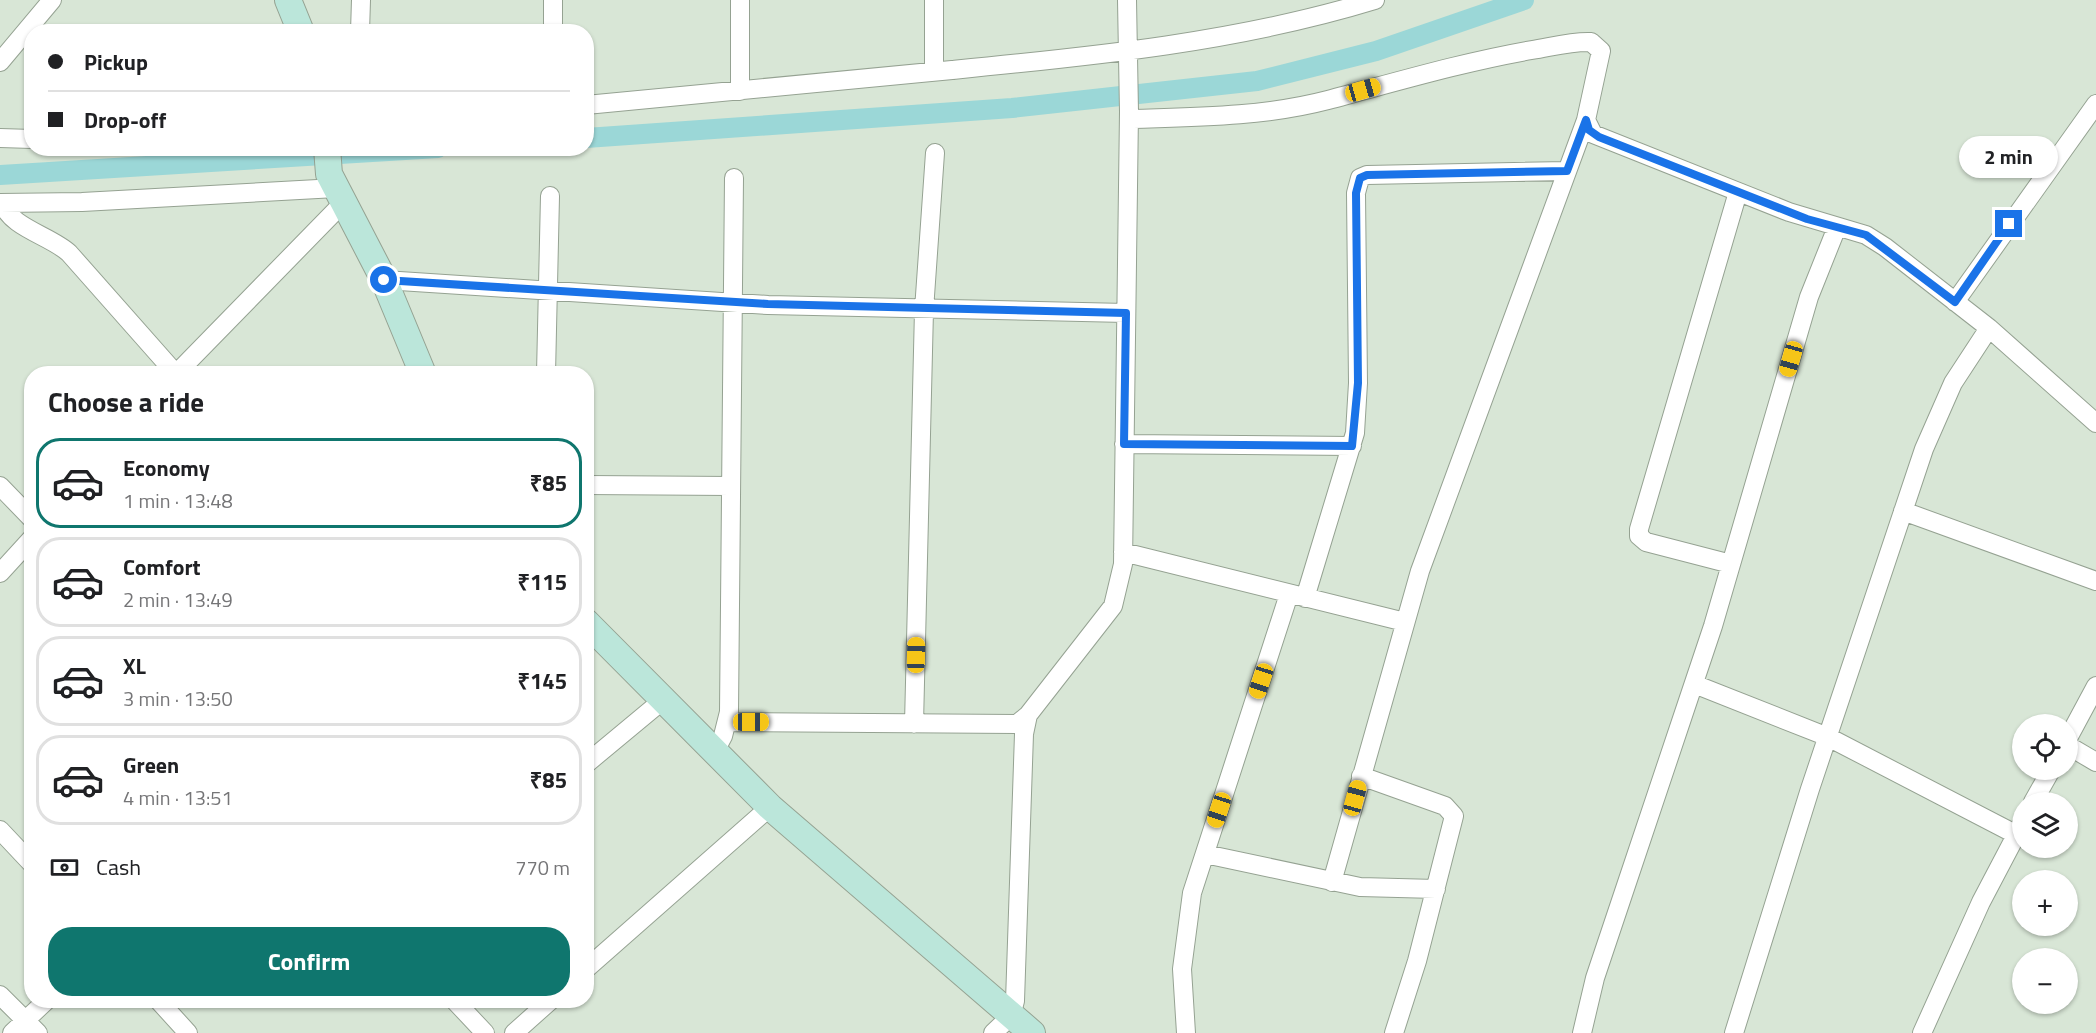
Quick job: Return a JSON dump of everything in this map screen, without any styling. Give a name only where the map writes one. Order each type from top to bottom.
[{"type":"street","points":[[32,24],[52,0]]},
{"type":"street","points":[[288,0],[298,24]]},
{"type":"street","points":[[360,24],[361,0]]},
{"type":"street","points":[[553,0],[553,24]]},
{"type":"street","points":[[740,0],[740,91]]},
{"type":"street","points":[[934,0],[934,72]]},
{"type":"street","points":[[728,722],[1005,726],[1017,724],[1028,715],[1113,606],[1121,580],[1123,552],[1129,115],[1126,54],[1127,0]]},
{"type":"street","points":[[594,104],[1126,54],[1311,20],[1370,1]]},
{"type":"street","points":[[0,62],[24,33]]},
{"type":"street","points":[[1129,115],[1230,116],[1277,110],[1327,100],[1441,69],[1582,42],[1598,46],[1601,51],[1586,120],[1441,512],[1405,622],[1332,882]]},
{"type":"street","points":[[1955,302],[2096,104]]},
{"type":"street","points":[[1586,120],[1589,130],[1599,137],[1807,219],[1866,235],[1885,247],[1989,328],[2096,423]]},
{"type":"street","points":[[0,138],[24,139]]},
{"type":"street","points":[[914,724],[924,310],[935,153]]},
{"type":"street","points":[[329,156],[336,188],[384,280],[420,366]]},
{"type":"street","points":[[1186,1033],[1182,993],[1183,947],[1192,893],[1352,446],[1358,383],[1356,193],[1360,178],[1367,175],[1567,171]]},
{"type":"street","points":[[714,753],[728,722],[734,178]]},
{"type":"street","points":[[169,366],[69,253],[51,238],[14,220],[2,203],[82,202],[336,188]]},
{"type":"street","points":[[183,366],[336,188]]},
{"type":"street","points":[[1731,564],[1646,542],[1639,536],[1639,529],[1738,192]]},
{"type":"street","points":[[546,366],[550,196]]},
{"type":"street","points":[[1582,1033],[1595,978],[1694,684],[1809,297],[1837,227]]},
{"type":"street","points":[[384,280],[733,302],[924,310],[1126,313]]},
{"type":"street","points":[[1734,1033],[1828,737],[1924,449],[1953,383],[1989,328]]},
{"type":"street","points":[[1124,444],[1352,446]]},
{"type":"street","points":[[594,485],[731,486]]},
{"type":"street","points":[[0,486],[24,511]]},
{"type":"street","points":[[1903,511],[2096,581]]},
{"type":"street","points":[[0,573],[24,550]]},
{"type":"street","points":[[1123,552],[1405,622]]},
{"type":"street","points":[[594,630],[714,753],[1002,1025],[1032,1033]]},
{"type":"street","points":[[1694,684],[1828,737],[2012,827]]},
{"type":"street","points":[[2078,720],[2096,686]]},
{"type":"street","points":[[594,757],[663,700]]},
{"type":"street","points":[[1002,1025],[1015,1001],[1024,734],[1028,715]]},
{"type":"street","points":[[2078,751],[2096,762]]},
{"type":"street","points":[[1361,776],[1452,810],[1453,824],[1436,890],[1394,1033]]},
{"type":"street","points":[[594,962],[770,807]]},
{"type":"street","points":[[0,830],[24,856]]},
{"type":"street","points":[[1922,1033],[1982,902],[2012,844]]},
{"type":"street","points":[[1205,854],[1360,887],[1436,890]]},
{"type":"street","points":[[0,995],[18,1026],[38,1033]]},
{"type":"street","points":[[18,1026],[38,1008]]},
{"type":"street","points":[[165,1008],[188,1033]]},
{"type":"street","points":[[462,1008],[485,1033]]},
{"type":"street","points":[[514,1033],[542,1008]]},
{"type":"waterway","points":[[594,137],[1012,108],[1257,81],[1376,51],[1524,0]]},
{"type":"waterway","points":[[0,175],[308,156]]},
{"type":"route","points":[[384,280],[768,304],[924,310],[1126,313],[1124,444],[1352,446],[1358,406],[1356,184],[1360,178],[1367,175],[1567,171],[1586,120],[1589,130],[1599,137],[1807,219],[1866,235],[1885,247],[1955,302],[2009,224]]}]
